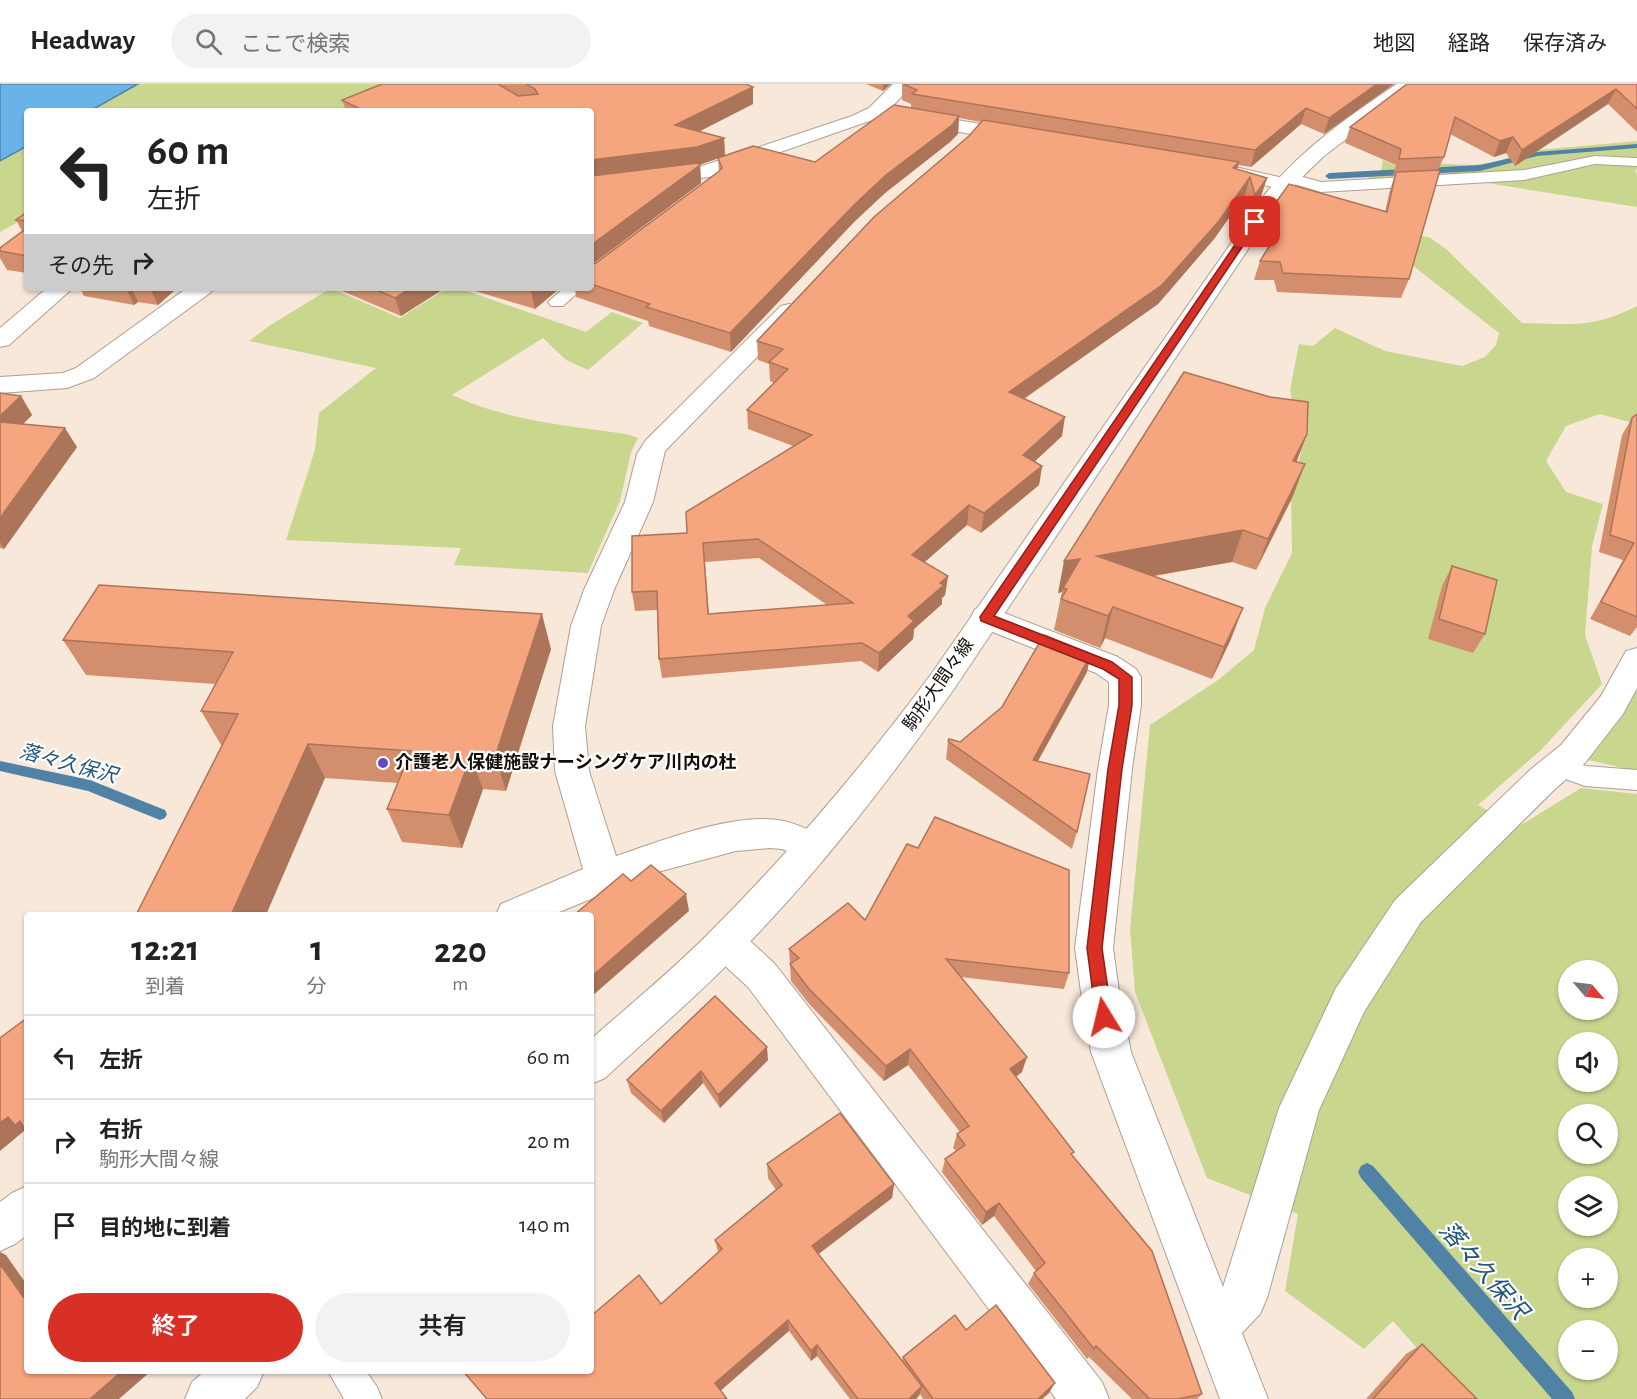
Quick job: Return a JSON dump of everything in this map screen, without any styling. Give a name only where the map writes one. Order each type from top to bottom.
[{"type":"street","points":[[594,186],[707,179],[876,112],[904,84]]},
{"type":"street","name":"駒形大間々線","points":[[594,1062],[725,942],[813,848],[890,754],[1229,260],[1287,181],[1342,131],[1410,84]]},
{"type":"street","points":[[876,112],[967,139],[1033,139]]},
{"type":"street","points":[[1204,167],[1287,181]]},
{"type":"street","points":[[602,877],[599,858],[572,771],[569,726],[586,626],[598,590],[639,502],[650,454],[655,446],[808,290]]},
{"type":"street","points":[[0,340],[57,291]]},
{"type":"street","points":[[0,386],[67,380],[86,373],[198,291]]},
{"type":"street","points":[[986,617],[1107,665],[1125,677],[1125,705],[1115,769],[1094,948],[1101,999],[1111,1052],[1244,1399]]},
{"type":"street","points":[[1215,1327],[1244,1298],[1299,1108],[1350,1000],[1408,910],[1573,754],[1612,705],[1637,658]]},
{"type":"street","points":[[521,912],[602,877],[695,844],[749,834],[783,835],[813,848]]},
{"type":"street","points":[[725,942],[761,975],[1084,1399]]},
{"type":"street","points":[[0,1229],[24,1210]]},
{"type":"street","points":[[209,1399],[238,1374]]},
{"type":"lane","points":[[1287,181],[1321,187],[1524,175],[1595,160],[1637,162]]},
{"type":"lane","points":[[557,302],[572,291]]},
{"type":"lane","points":[[1558,766],[1585,776],[1637,780]]},
{"type":"lane","points":[[347,1374],[365,1399]]},
{"type":"green space","points":[[138,84],[394,84],[351,108],[95,108]]},
{"type":"green space","points":[[1637,141],[1637,169],[1635,171],[1637,174],[1637,207],[1443,176],[1371,180],[1362,172],[1381,171],[1383,160],[1395,165],[1400,162],[1473,165],[1496,162],[1526,151]]},
{"type":"green space","points":[[24,148],[24,219],[0,232],[0,161]]},
{"type":"green space","points":[[1390,232],[1429,237],[1446,249],[1522,323],[1581,324],[1607,318],[1637,306],[1637,419],[1633,423],[1600,414],[1566,426],[1546,461],[1566,492],[1603,504],[1592,546],[1585,635],[1602,684],[1541,750],[1478,805],[1518,827],[1581,788],[1637,794],[1637,1399],[1462,1399],[1393,1321],[1364,1349],[1285,1291],[1298,1214],[1207,1178],[1135,992],[1130,929],[1150,725],[1218,680],[1254,650],[1265,608],[1292,553],[1291,490],[1301,453],[1290,390],[1299,344],[1313,346],[1335,328],[1385,351],[1462,366],[1485,357],[1496,345],[1499,333],[1407,261]]},
{"type":"green space","points":[[326,291],[338,291],[400,318],[442,291],[467,291],[586,332],[612,312],[643,323],[588,370],[566,360],[543,338],[452,395],[493,411],[638,438],[631,452],[620,501],[588,573],[454,565],[461,548],[286,540],[315,450],[319,413],[376,368],[249,341]]},
{"type":"green space","points":[[1637,690],[1637,771],[1588,760]]},
{"type":"water","points":[[0,84],[138,84],[95,108],[24,108],[24,148],[0,161]]},
{"type":"building","points":[[382,84],[498,84],[518,96],[538,94],[535,89],[526,84],[746,84],[753,87],[675,125],[724,138],[697,147],[594,160],[594,108],[358,108],[342,100]]},
{"type":"building","points":[[903,84],[1377,84],[1329,118],[1306,108],[1255,150],[912,94],[917,90]]},
{"type":"building","points":[[1407,84],[1637,84],[1637,109],[1616,89],[1522,150],[1513,137],[1500,141],[1455,117],[1444,157],[1399,159],[1401,149],[1350,127]]},
{"type":"building","points":[[894,105],[959,116],[952,125],[886,175],[855,204],[730,333],[646,307],[650,304],[594,285],[594,263],[718,172],[722,168],[718,158],[753,146],[815,162]]},
{"type":"building","points":[[983,120],[1239,162],[1233,168],[1267,178],[1255,195],[1250,177],[1219,221],[1162,285],[1009,392],[1065,417],[1023,455],[1042,466],[984,513],[969,505],[912,555],[948,576],[940,583],[944,585],[908,616],[914,621],[879,653],[862,643],[659,659],[657,591],[632,592],[632,536],[687,533],[686,512],[812,435],[747,410],[788,369],[769,362],[783,349],[757,341],[874,217],[969,136]],"holes":[[[758,539],[853,603],[708,614],[703,543]]]},
{"type":"building","points":[[698,163],[700,165],[594,243],[594,176]]},
{"type":"building","points":[[1440,170],[1409,279],[1283,273],[1280,262],[1260,261],[1279,231],[1264,219],[1289,184],[1387,212],[1396,172]]},
{"type":"building","points":[[24,214],[24,221],[16,220]]},
{"type":"building","points":[[24,230],[24,255],[0,251],[0,248]]},
{"type":"building","points":[[379,291],[406,291],[395,298]]},
{"type":"building","points":[[1184,372],[1270,397],[1308,402],[1307,434],[1293,461],[1305,464],[1268,539],[1243,530],[1097,556],[1243,608],[1224,647],[1113,607],[1108,616],[1061,599],[1067,589],[1063,588],[1080,559],[1064,561]]},
{"type":"building","points":[[0,393],[21,396],[0,416]]},
{"type":"building","points":[[1637,414],[1637,617],[1601,602],[1634,543],[1610,535],[1632,418]]},
{"type":"building","points":[[0,422],[65,428],[0,518]]},
{"type":"building","points":[[1452,566],[1497,580],[1485,634],[1439,619]]},
{"type":"building","name":"介護老人保健施設ナーシングケア川内の杜","points":[[99,585],[542,614],[495,757],[471,756],[449,815],[387,809],[411,751],[308,744],[232,912],[138,912],[238,714],[201,711],[233,652],[63,640]]},
{"type":"building","points":[[1044,635],[1091,654],[1033,760],[1090,774],[1077,832],[948,741],[949,739],[960,742],[1002,707]]},
{"type":"building","points":[[935,817],[1069,870],[1069,973],[946,959],[1027,1057],[1010,1069],[1074,1152],[1071,1154],[1152,1251],[1202,1394],[1178,1399],[1150,1399],[1096,1346],[1094,1349],[1034,1273],[1045,1263],[999,1203],[986,1212],[945,1159],[965,1145],[957,1134],[969,1126],[910,1049],[886,1066],[809,989],[790,964],[799,958],[789,949],[848,903],[865,920],[907,844],[918,848]]},
{"type":"building","points":[[651,865],[686,894],[594,974],[594,912],[578,912],[623,874],[631,881]]},
{"type":"building","points":[[715,996],[767,1047],[718,1095],[701,1071],[661,1111],[627,1080]]},
{"type":"building","points":[[24,1020],[24,1127],[20,1121],[15,1125],[8,1117],[0,1123],[0,1038]]},
{"type":"building","points":[[840,1113],[894,1184],[812,1246],[922,1386],[909,1399],[858,1399],[817,1345],[811,1351],[788,1320],[715,1383],[727,1399],[487,1399],[466,1374],[594,1374],[594,1313],[639,1275],[661,1304],[722,1249],[715,1240],[782,1185],[767,1164]]},
{"type":"building","points":[[0,1264],[24,1298],[24,1374],[119,1374],[90,1399],[0,1399]]},
{"type":"building","points":[[996,1305],[1055,1383],[1038,1399],[933,1399],[903,1357],[955,1315],[966,1330]]},
{"type":"building","points":[[1422,1344],[1477,1399],[1373,1399]]},
{"type":"waterway","points":[[1329,176],[1480,168],[1537,154],[1637,146]]},
{"type":"waterway","name":"落々久保沢","points":[[0,766],[90,786],[160,814]]},
{"type":"waterway","name":"落々久保沢","points":[[1367,1172],[1565,1399]]},
{"type":"place","name":"介護老人保健施設ナーシングケア川内の杜","points":[[383,763]]},
{"type":"route","points":[[1104,1017],[1094,948],[1115,769],[1125,705],[1125,677],[1107,665],[986,617],[1255,222]]}]
